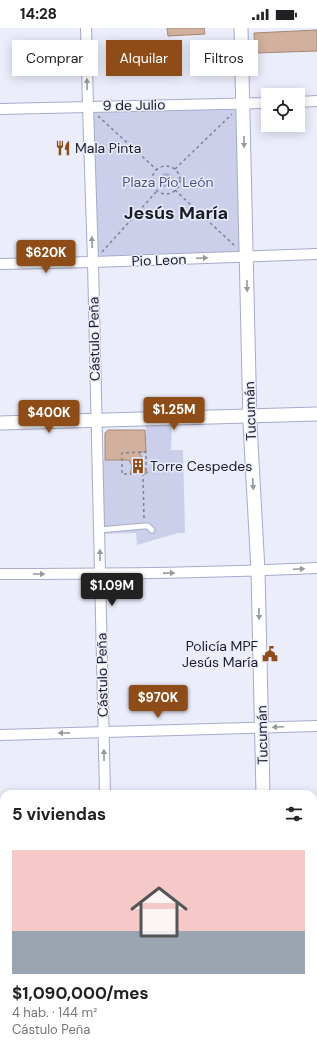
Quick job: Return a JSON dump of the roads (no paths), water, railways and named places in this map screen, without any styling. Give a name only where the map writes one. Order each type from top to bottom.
[{"type":"street","name":"Cástulo Peña","points":[[86,28],[105,790]]},
{"type":"street","name":"Tucumán","points":[[241,28],[250,417],[258,571],[263,790]]},
{"type":"street","points":[[305,102],[317,101]]},
{"type":"street","name":"9 de Julio","points":[[0,109],[261,102]]},
{"type":"street","name":"Pio Leon","points":[[0,264],[317,254]]},
{"type":"street","points":[[0,423],[317,414]]},
{"type":"street","points":[[0,574],[100,574],[258,571],[317,568]]},
{"type":"street","points":[[0,734],[317,726]]},
{"type":"lane","points":[[99,530],[144,526],[148,526],[152,530]]},
{"type":"place","name":"Mala Pinta","points":[[63,148]]},
{"type":"place","name":"Torre Cespedes","points":[[138,466]]},
{"type":"place","name":"Policía MPF Jesús María","points":[[270,654]]},
{"type":"district","name":"Jesús María","points":[[176,213]]},
{"type":"park label","name":"Plaza Pío León","points":[[168,182]]}]
